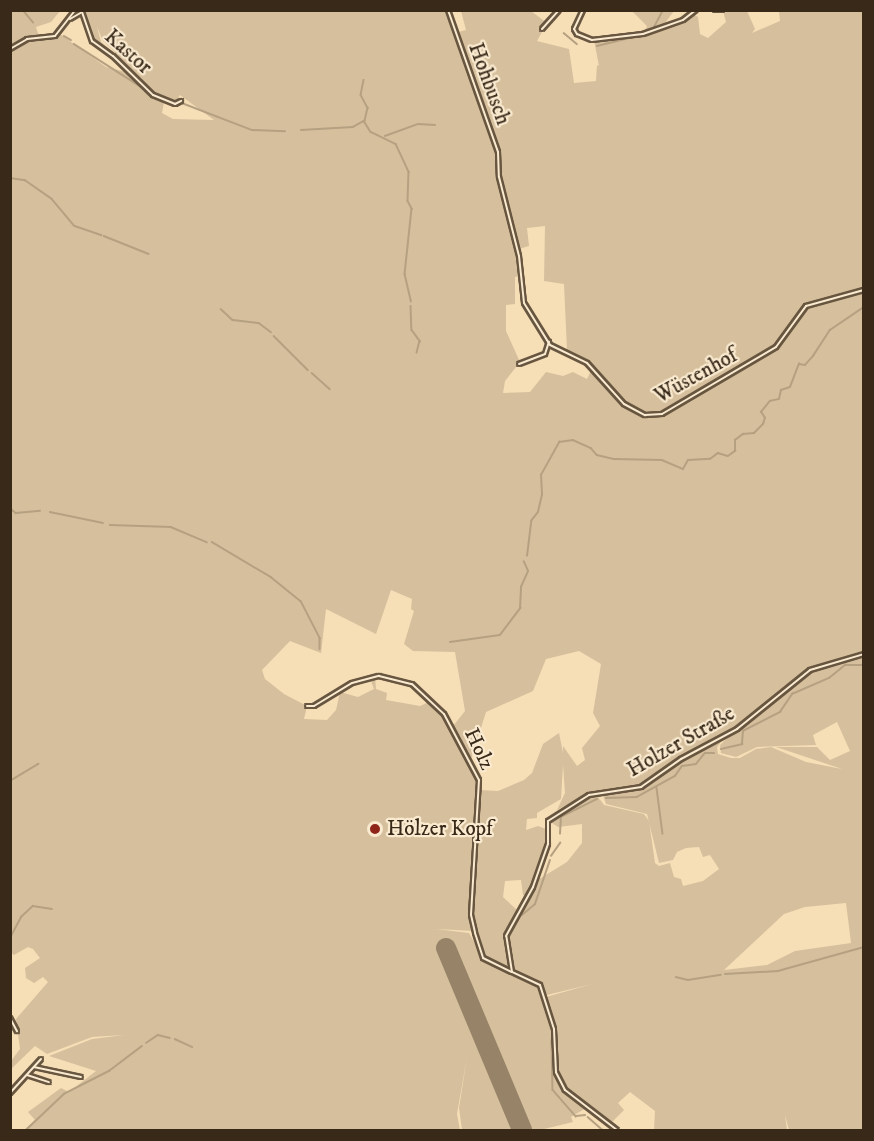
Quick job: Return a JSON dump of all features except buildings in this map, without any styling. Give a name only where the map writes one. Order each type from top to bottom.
[{"type":"street","points":[[10,49],[27,39],[58,34],[75,10]]},
{"type":"street","name":"Hohbusch","points":[[448,10],[478,89],[483,120],[494,141],[498,167]]},
{"type":"street","points":[[542,29],[560,10]]},
{"type":"street","points":[[584,10],[574,29],[576,34],[592,40],[643,34],[684,20],[696,10]]},
{"type":"street","points":[[715,10],[722,10]]},
{"type":"street","name":"Kastor","points":[[70,19],[82,12],[92,41],[113,56],[153,95],[175,104],[181,101]]},
{"type":"street","name":"Wüstenhof","points":[[498,167],[519,256],[521,294],[529,313],[549,342],[587,363],[624,405],[655,416],[776,347],[806,306],[864,290]]},
{"type":"street","points":[[519,364],[545,354],[549,342]]},
{"type":"street","name":"Holzer Straße","points":[[512,972],[506,936],[533,888],[548,844],[548,821],[553,815],[588,795],[641,787],[681,759],[737,729],[810,670],[864,654]]},
{"type":"street","name":"Holz","points":[[307,706],[314,706],[352,683],[379,676],[412,684],[444,714],[479,780],[471,915],[475,933],[483,958],[512,972]]},
{"type":"street","points":[[512,972],[540,985],[554,1029],[556,1072],[565,1090],[617,1131]]},
{"type":"street","points":[[10,1018],[17,1031]]},
{"type":"street","points":[[10,1093],[41,1059]]},
{"type":"street","points":[[34,1067],[81,1077]]},
{"type":"street","points":[[27,1075],[48,1082]]},
{"type":"shaded area","points":[[11,11],[60,11],[51,22],[36,27],[39,37],[21,40],[11,47]]},
{"type":"shaded area","points":[[83,11],[448,11],[454,36],[477,90],[483,117],[478,89],[455,33],[466,30],[461,11],[531,11],[547,23],[537,41],[569,49],[574,83],[596,81],[597,65],[599,66],[594,40],[643,34],[693,14],[698,17],[700,34],[708,38],[726,22],[723,11],[747,11],[755,29],[752,33],[780,21],[779,11],[863,11],[863,1130],[789,1130],[785,1115],[787,1130],[654,1130],[655,1111],[630,1092],[618,1103],[624,1110],[612,1122],[566,1090],[556,1070],[556,1033],[546,997],[592,984],[547,995],[538,981],[514,971],[512,951],[507,938],[536,881],[567,862],[582,843],[582,824],[558,827],[549,821],[563,810],[596,794],[604,805],[644,814],[649,820],[647,814],[606,804],[602,793],[644,787],[680,761],[721,742],[717,747],[718,754],[731,758],[740,758],[756,749],[771,747],[806,762],[842,769],[776,747],[817,747],[830,760],[850,751],[837,722],[813,735],[816,745],[757,747],[736,757],[721,753],[720,745],[742,725],[680,758],[639,786],[587,794],[557,810],[565,793],[563,765],[561,799],[537,813],[537,818],[527,819],[526,830],[538,826],[546,829],[547,835],[528,896],[523,895],[521,880],[505,881],[503,897],[519,912],[505,935],[512,962],[510,969],[505,969],[484,957],[472,919],[478,847],[479,790],[498,791],[524,780],[532,773],[543,744],[559,733],[563,753],[563,746],[577,766],[585,760],[582,748],[600,726],[593,713],[601,664],[579,651],[546,659],[533,691],[486,712],[471,759],[453,726],[465,711],[455,652],[413,651],[404,644],[414,611],[411,609],[412,599],[391,590],[376,634],[326,609],[321,653],[290,641],[262,670],[265,679],[284,694],[307,706],[304,719],[327,720],[336,710],[340,692],[358,697],[374,689],[370,678],[375,677],[376,689],[387,693],[386,700],[420,706],[431,701],[442,713],[477,776],[477,836],[470,915],[473,931],[436,929],[469,933],[485,961],[538,985],[554,1033],[554,1069],[557,1078],[567,1094],[586,1108],[571,1117],[573,1122],[540,1130],[462,1130],[459,1108],[467,1057],[457,1114],[460,1130],[25,1129],[35,1120],[28,1112],[61,1088],[69,1092],[96,1071],[49,1056],[92,1039],[124,1035],[92,1037],[47,1054],[35,1046],[11,1069],[11,1061],[20,1049],[16,1019],[48,982],[43,977],[34,983],[26,978],[25,968],[40,958],[33,949],[28,947],[14,955],[10,952],[11,51],[22,43],[60,34],[106,67],[126,72],[153,96],[164,102],[162,113],[173,119],[214,120],[180,95],[175,103],[153,95],[131,74],[114,51],[103,41],[97,27],[101,42],[113,52],[126,69],[92,41]],"holes":[[[545,226],[544,281],[564,284],[567,350],[589,364],[616,394],[592,368],[587,379],[573,372],[563,376],[546,372],[530,392],[503,393],[505,381],[520,362],[506,331],[506,305],[515,304],[515,277],[521,276],[516,239],[519,249],[529,246],[527,228]],[[649,824],[659,863],[673,860],[677,852],[686,848],[699,847],[703,857],[710,855],[719,869],[703,881],[683,886],[681,879],[674,877],[670,863],[659,866],[655,863]],[[846,903],[851,943],[795,951],[767,965],[724,970],[784,914],[805,907]]]},
{"type":"shaded area","points":[[632,11],[674,11],[662,27],[644,33],[647,26]]},
{"type":"waterway","points":[[23,10],[33,22]]},
{"type":"waterway","points":[[653,29],[663,10]]},
{"type":"waterway","points":[[564,33],[577,44]]},
{"type":"waterway","points":[[597,46],[650,33]]},
{"type":"waterway","points":[[64,36],[71,40]]},
{"type":"waterway","points":[[74,44],[143,88]]},
{"type":"waterway","points":[[364,80],[361,95],[368,108],[365,121]]},
{"type":"waterway","points":[[151,91],[161,97]]},
{"type":"waterway","points":[[182,103],[252,130],[285,131]]},
{"type":"waterway","points":[[301,130],[353,127],[364,121],[371,132],[396,144],[409,172],[408,201],[412,209],[405,274],[411,301]]},
{"type":"waterway","points":[[385,136],[418,124],[435,125]]},
{"type":"waterway","points":[[10,178],[25,180],[52,199],[75,226],[101,235]]},
{"type":"waterway","points":[[104,236],[149,254]]},
{"type":"waterway","points":[[411,306],[412,330],[420,341],[417,353]]},
{"type":"waterway","points":[[527,556],[531,521],[538,512],[542,494],[541,475],[559,442],[573,440],[591,448],[597,455],[615,459],[662,460],[683,469],[688,460],[710,459],[718,453],[728,456],[735,451],[735,440],[743,434],[754,433],[763,424],[765,418],[761,412],[770,401],[779,399],[781,390],[790,387],[799,364],[805,365],[830,330],[864,307]]},
{"type":"waterway","points":[[221,309],[233,320],[259,323],[271,332]]},
{"type":"waterway","points":[[274,336],[308,370]]},
{"type":"waterway","points":[[312,373],[330,389]]},
{"type":"waterway","points":[[10,508],[16,513],[40,511]]},
{"type":"waterway","points":[[50,512],[103,523]]},
{"type":"waterway","points":[[110,525],[171,527],[207,542]]},
{"type":"waterway","points":[[212,542],[271,577],[301,601],[320,638],[320,649]]},
{"type":"waterway","points":[[450,642],[500,635],[520,608],[521,587],[528,571],[524,562]]},
{"type":"waterway","points":[[721,749],[742,744],[743,731],[780,712],[792,694],[829,678],[845,665],[864,665]]},
{"type":"waterway","points":[[606,798],[637,797],[675,776],[682,766],[696,764],[705,753],[714,753]]},
{"type":"waterway","points":[[10,781],[38,764]]},
{"type":"waterway","points":[[657,788],[663,834]]},
{"type":"waterway","points":[[560,834],[561,817],[597,799]]},
{"type":"waterway","points":[[551,856],[560,843]]},
{"type":"waterway","points":[[522,915],[535,904],[550,860]]},
{"type":"waterway","points":[[10,938],[21,917],[33,906],[52,909]]},
{"type":"waterway","points":[[513,920],[516,916]]},
{"type":"waterway","points":[[725,974],[778,971],[864,947]]},
{"type":"waterway","points":[[676,977],[688,980],[721,975]]},
{"type":"waterway","points":[[146,1043],[158,1035],[170,1038]]},
{"type":"waterway","points":[[175,1039],[192,1047]]},
{"type":"waterway","points":[[552,1040],[553,1090],[576,1116],[585,1115]]},
{"type":"waterway","points":[[27,1129],[64,1094],[109,1071],[142,1046]]},
{"type":"waterway","points":[[588,1117],[603,1130]]},
{"type":"runway","points":[[446,948],[522,1130]]},
{"type":"place","name":"Hölzer Kopf","points":[[375,829]]}]
